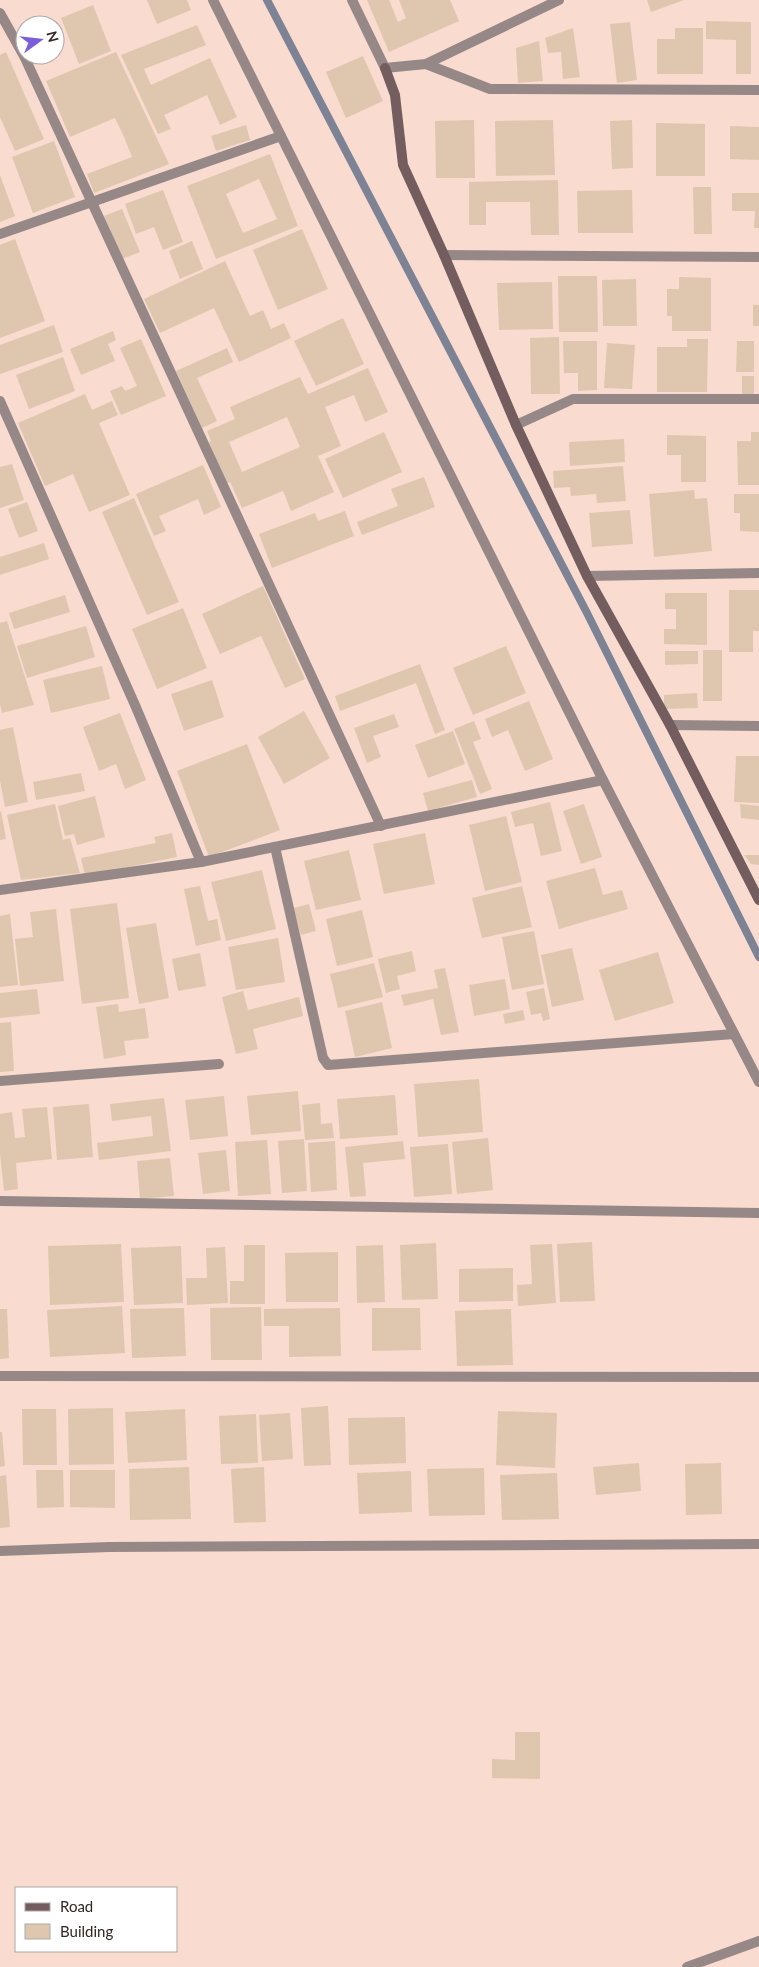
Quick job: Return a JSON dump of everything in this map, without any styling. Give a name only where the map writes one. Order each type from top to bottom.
[{"type":"street","points":[[213,0],[603,780],[759,1082]]},
{"type":"street","points":[[352,0],[385,68],[395,95],[403,165],[444,255],[516,425],[587,576],[670,725],[759,900]]},
{"type":"street","points":[[385,68],[426,64],[555,1]]},
{"type":"street","points":[[0,13],[24,56],[381,826]]},
{"type":"street","points":[[426,64],[490,89],[759,90]]},
{"type":"street","points":[[0,234],[281,136]]},
{"type":"street","points":[[444,255],[759,257]]},
{"type":"street","points":[[516,425],[573,399],[759,399]]},
{"type":"street","points":[[0,401],[135,705],[201,862]]},
{"type":"street","points":[[587,576],[759,573]]},
{"type":"street","points":[[670,725],[759,726]]},
{"type":"street","points":[[0,890],[201,862],[603,780]]},
{"type":"street","points":[[275,847],[323,1058],[328,1065],[734,1034]]},
{"type":"street","points":[[748,880],[759,880]]},
{"type":"street","points":[[0,1081],[219,1064]]},
{"type":"street","points":[[0,1201],[759,1213]]},
{"type":"street","points":[[0,1376],[759,1377]]},
{"type":"street","points":[[0,1551],[109,1547],[759,1544]]},
{"type":"street","points":[[687,1967],[759,1941]]},
{"type":"building","points":[[147,0],[187,0],[191,10],[157,24]]},
{"type":"building","points":[[367,0],[389,0],[398,22],[406,18],[399,0],[450,0],[459,21],[389,52]]},
{"type":"building","points":[[647,0],[684,0],[651,12]]},
{"type":"building","points":[[93,5],[111,51],[79,64],[65,28],[65,16]]},
{"type":"building","points":[[706,21],[751,22],[751,74],[736,74],[736,40],[706,39]]},
{"type":"building","points":[[630,22],[637,80],[617,83],[610,24]]},
{"type":"building","points":[[197,25],[206,45],[144,69],[151,85],[210,58],[237,117],[220,125],[207,95],[164,115],[171,129],[158,134],[121,55]]},
{"type":"building","points":[[573,28],[580,77],[563,79],[561,52],[548,53],[545,38]]},
{"type":"building","points":[[675,28],[703,28],[703,74],[657,74],[657,39],[675,39]]},
{"type":"building","points":[[539,41],[543,81],[518,83],[516,48]]},
{"type":"building","points":[[6,52],[44,139],[15,151],[0,117],[0,55]]},
{"type":"building","points":[[116,52],[169,164],[94,193],[87,174],[132,157],[124,137],[115,118],[70,137],[46,81]]},
{"type":"building","points":[[363,56],[383,101],[346,118],[326,72]]},
{"type":"building","points":[[474,120],[475,178],[436,178],[435,121]]},
{"type":"building","points":[[553,120],[555,175],[496,176],[495,121]]},
{"type":"building","points":[[632,120],[633,168],[612,169],[610,121]]},
{"type":"building","points":[[656,123],[705,124],[705,176],[656,176]]},
{"type":"building","points":[[246,125],[250,140],[216,151],[211,136]]},
{"type":"building","points":[[730,126],[759,127],[759,160],[730,159]]},
{"type":"building","points":[[54,141],[75,197],[33,213],[12,157]]},
{"type":"building","points":[[270,154],[298,226],[216,259],[187,186]],"holes":[[[259,179],[277,219],[243,233],[226,194]]]},
{"type":"building","points":[[0,175],[15,216],[0,222]]},
{"type":"building","points":[[558,180],[559,235],[531,235],[530,202],[486,202],[486,225],[469,225],[469,182]]},
{"type":"building","points":[[693,187],[711,187],[712,234],[694,234]]},
{"type":"building","points":[[163,190],[183,242],[163,250],[154,227],[136,234],[125,204]]},
{"type":"building","points":[[632,190],[633,233],[578,233],[577,191]]},
{"type":"building","points":[[732,193],[759,193],[759,228],[754,228],[755,211],[732,211]]},
{"type":"building","points":[[122,209],[140,252],[122,259],[104,216]]},
{"type":"building","points":[[302,229],[328,289],[278,310],[253,250]]},
{"type":"building","points":[[15,239],[45,321],[0,338],[0,245]]},
{"type":"building","points":[[192,241],[203,269],[180,279],[169,251]]},
{"type":"building","points":[[225,261],[250,316],[263,310],[271,329],[284,323],[291,338],[239,362],[214,308],[160,333],[144,299]]},
{"type":"building","points":[[558,276],[597,276],[598,332],[559,332]]},
{"type":"building","points":[[679,277],[711,278],[711,331],[672,331],[672,316],[667,316],[667,289],[679,289]]},
{"type":"building","points":[[636,279],[637,326],[603,326],[602,280]]},
{"type":"building","points":[[552,282],[553,329],[499,330],[497,283]]},
{"type":"building","points":[[753,305],[759,305],[759,326],[753,326]]},
{"type":"building","points":[[343,318],[364,364],[316,386],[294,341]]},
{"type":"building","points":[[54,325],[63,352],[0,374],[0,345]]},
{"type":"building","points":[[113,331],[116,340],[108,344],[115,361],[81,375],[70,349]]},
{"type":"building","points":[[559,337],[560,394],[531,394],[530,338]]},
{"type":"building","points":[[141,339],[166,396],[121,415],[110,391],[122,386],[125,391],[137,386],[120,348]]},
{"type":"building","points":[[687,339],[708,339],[707,392],[657,392],[657,347],[687,347]]},
{"type":"building","points":[[563,341],[597,341],[597,390],[578,391],[578,373],[564,373]]},
{"type":"building","points":[[737,341],[754,341],[754,372],[736,372]]},
{"type":"building","points":[[607,343],[635,345],[632,389],[604,388]]},
{"type":"building","points":[[227,348],[233,362],[197,378],[217,421],[202,428],[176,371]]},
{"type":"building","points":[[63,357],[75,391],[29,409],[16,375]]},
{"type":"building","points":[[368,368],[388,412],[365,422],[354,395],[325,407],[341,446],[318,456],[334,492],[291,511],[283,491],[242,508],[230,482],[226,484],[209,442],[211,441],[207,431],[235,419],[230,407],[300,377],[308,394]],"holes":[[[287,417],[300,447],[242,472],[229,442]]]},
{"type":"building","points":[[742,376],[754,376],[754,395],[742,395]]},
{"type":"building","points":[[85,394],[92,410],[112,401],[118,415],[99,423],[130,495],[89,512],[73,474],[45,486],[18,423]]},
{"type":"building","points":[[384,432],[402,472],[343,498],[325,459]]},
{"type":"building","points":[[751,432],[759,432],[759,485],[738,485],[737,441],[751,441]]},
{"type":"building","points":[[667,435],[706,436],[706,482],[681,482],[681,455],[667,455]]},
{"type":"building","points":[[624,439],[625,462],[570,466],[569,442]]},
{"type":"building","points":[[12,464],[24,500],[0,508],[0,467]]},
{"type":"building","points":[[203,465],[221,507],[204,515],[198,499],[159,516],[166,531],[154,536],[136,494]]},
{"type":"building","points":[[623,466],[626,501],[597,503],[596,494],[571,496],[570,487],[554,488],[553,471]]},
{"type":"building","points":[[424,477],[435,507],[362,535],[357,522],[398,506],[391,489]]},
{"type":"building","points":[[694,490],[695,499],[707,498],[712,551],[654,557],[649,494]]},
{"type":"building","points":[[734,494],[759,494],[759,532],[740,531],[740,513],[734,513]]},
{"type":"building","points":[[134,498],[179,602],[147,615],[102,512]]},
{"type":"building","points":[[27,502],[38,531],[19,538],[8,509]]},
{"type":"building","points":[[630,510],[633,544],[592,547],[589,513]]},
{"type":"building","points":[[345,511],[354,536],[272,568],[259,534],[315,513],[318,521]]},
{"type":"building","points":[[44,543],[49,559],[0,575],[0,557]]},
{"type":"building","points":[[263,586],[305,679],[285,688],[261,636],[220,654],[202,614]]},
{"type":"building","points":[[729,590],[759,590],[759,631],[753,631],[753,652],[729,652]]},
{"type":"building","points":[[665,593],[707,593],[707,645],[664,644],[664,629],[676,629],[676,609],[665,609]]},
{"type":"building","points":[[65,595],[70,612],[14,629],[9,613]]},
{"type":"building","points":[[183,608],[207,668],[157,689],[132,629]]},
{"type":"building","points":[[7,621],[34,705],[2,713],[0,704],[0,623]]},
{"type":"building","points":[[86,626],[95,657],[27,678],[17,646]]},
{"type":"building","points":[[506,646],[526,693],[473,715],[453,668]]},
{"type":"building","points":[[703,650],[722,650],[722,701],[703,701]]},
{"type":"building","points":[[665,651],[698,651],[698,664],[665,665]]},
{"type":"building","points":[[420,664],[445,730],[435,734],[416,683],[340,711],[335,696]]},
{"type":"building","points":[[102,666],[110,699],[51,713],[43,680]]},
{"type":"building","points":[[212,680],[224,717],[184,731],[171,694]]},
{"type":"building","points":[[697,693],[698,708],[664,709],[664,695]]},
{"type":"building","points":[[529,701],[553,759],[525,771],[508,730],[492,737],[485,719]]},
{"type":"building","points":[[304,711],[330,758],[284,784],[258,737]]},
{"type":"building","points":[[120,713],[146,780],[125,789],[116,764],[99,771],[83,727]]},
{"type":"building","points":[[394,714],[399,727],[373,736],[381,757],[367,763],[354,728]]},
{"type":"building","points":[[474,721],[481,739],[473,742],[492,789],[480,794],[454,729]]},
{"type":"building","points":[[13,727],[28,802],[5,807],[0,781],[0,730]]},
{"type":"building","points":[[453,731],[465,764],[428,778],[415,745]]},
{"type":"building","points":[[247,744],[280,830],[209,857],[177,771]]},
{"type":"building","points":[[736,756],[759,756],[759,803],[734,802]]},
{"type":"building","points":[[81,773],[85,791],[36,800],[33,782]]},
{"type":"building","points":[[472,780],[477,797],[428,811],[423,793]]},
{"type":"building","points":[[95,796],[105,837],[77,845],[74,834],[65,836],[58,806]]},
{"type":"building","points":[[550,802],[562,851],[541,856],[533,823],[515,827],[511,812]]},
{"type":"building","points":[[55,804],[63,840],[70,838],[80,873],[21,880],[7,815]]},
{"type":"building","points":[[584,804],[602,857],[581,864],[563,811]]},
{"type":"building","points":[[740,804],[759,806],[759,820],[741,818]]},
{"type":"building","points":[[0,812],[6,839],[0,840]]},
{"type":"building","points":[[506,816],[522,882],[485,891],[469,825]]},
{"type":"building","points":[[172,833],[177,857],[85,876],[81,858],[156,843],[154,837]]},
{"type":"building","points":[[425,833],[435,884],[384,894],[373,844]]},
{"type":"building","points":[[349,850],[361,900],[316,910],[304,861]]},
{"type":"building","points":[[744,855],[759,855],[759,865],[751,864]]},
{"type":"building","points":[[595,868],[603,895],[622,890],[628,909],[559,929],[546,881]]},
{"type":"building","points":[[262,870],[276,929],[226,941],[211,882]]},
{"type":"building","points":[[200,886],[208,921],[217,919],[221,940],[196,946],[184,889]]},
{"type":"building","points":[[522,886],[532,927],[482,938],[472,898]]},
{"type":"building","points":[[117,903],[129,998],[82,1004],[70,909]]},
{"type":"building","points":[[309,904],[316,931],[301,935],[293,908]]},
{"type":"building","points":[[56,909],[64,981],[20,986],[15,939],[33,937],[30,912]]},
{"type":"building","points":[[362,910],[373,957],[337,966],[326,919]]},
{"type":"building","points":[[10,914],[18,985],[0,987],[0,916]]},
{"type":"building","points":[[156,923],[169,998],[139,1004],[126,928]]},
{"type":"building","points":[[534,931],[544,984],[512,990],[502,937]]},
{"type":"building","points":[[278,938],[285,982],[236,990],[228,947]]},
{"type":"building","points":[[572,948],[584,1000],[552,1007],[541,955]]},
{"type":"building","points":[[412,951],[416,971],[397,976],[400,989],[386,993],[378,959]]},
{"type":"building","points":[[658,952],[674,1003],[615,1021],[599,970]]},
{"type":"building","points":[[200,953],[206,986],[178,991],[172,959]]},
{"type":"building","points":[[374,963],[383,997],[338,1008],[330,974]]},
{"type":"building","points":[[445,968],[459,1032],[441,1035],[433,999],[404,1006],[401,995],[438,988],[434,970]]},
{"type":"building","points":[[505,979],[510,1009],[474,1016],[469,985]]},
{"type":"building","points":[[544,988],[550,1019],[543,1021],[541,1013],[531,1015],[526,992]]},
{"type":"building","points":[[37,989],[40,1014],[0,1018],[0,993]]},
{"type":"building","points":[[243,991],[248,1010],[299,997],[303,1016],[253,1029],[258,1049],[236,1054],[222,997]]},
{"type":"building","points":[[382,1002],[392,1048],[355,1057],[345,1011]]},
{"type":"building","points":[[118,1004],[119,1012],[145,1008],[149,1038],[124,1041],[126,1055],[104,1059],[96,1007]]},
{"type":"building","points":[[523,1010],[525,1020],[505,1024],[503,1014]]},
{"type":"building","points":[[11,1022],[14,1071],[0,1072],[0,1023]]},
{"type":"building","points":[[479,1079],[483,1132],[418,1137],[414,1084]]},
{"type":"building","points":[[298,1091],[301,1131],[251,1135],[247,1096]]},
{"type":"building","points":[[395,1095],[398,1135],[340,1139],[337,1099]]},
{"type":"building","points":[[224,1096],[228,1136],[190,1140],[185,1100]]},
{"type":"building","points":[[164,1098],[171,1151],[99,1160],[97,1143],[153,1136],[151,1116],[112,1121],[110,1104]]},
{"type":"building","points":[[320,1103],[321,1124],[332,1123],[334,1138],[305,1140],[302,1105]]},
{"type":"building","points":[[89,1104],[93,1157],[57,1160],[53,1107]]},
{"type":"building","points":[[47,1107],[52,1159],[16,1163],[18,1189],[4,1191],[0,1153],[0,1114],[12,1112],[15,1138],[25,1137],[22,1109]]},
{"type":"building","points":[[488,1138],[493,1190],[457,1194],[452,1142]]},
{"type":"building","points":[[304,1139],[307,1191],[282,1193],[278,1141]]},
{"type":"building","points":[[267,1140],[271,1194],[238,1196],[235,1142]]},
{"type":"building","points":[[335,1141],[337,1190],[311,1192],[308,1143]]},
{"type":"building","points":[[403,1141],[405,1159],[363,1163],[366,1196],[350,1197],[345,1147]]},
{"type":"building","points":[[448,1144],[452,1194],[414,1197],[410,1147]]},
{"type":"building","points":[[226,1150],[230,1191],[203,1194],[198,1153]]},
{"type":"building","points":[[170,1158],[174,1196],[140,1199],[137,1161]]},
{"type":"building","points":[[592,1242],[595,1301],[560,1302],[557,1244]]},
{"type":"building","points":[[436,1243],[438,1299],[402,1300],[400,1245]]},
{"type":"building","points":[[121,1244],[124,1302],[50,1305],[48,1246]]},
{"type":"building","points":[[552,1244],[556,1303],[518,1306],[517,1285],[532,1284],[530,1245]]},
{"type":"building","points":[[244,1245],[265,1245],[265,1304],[230,1304],[230,1281],[244,1281]]},
{"type":"building","points":[[383,1245],[385,1302],[357,1303],[356,1246]]},
{"type":"building","points":[[181,1246],[183,1303],[134,1305],[131,1248]]},
{"type":"building","points":[[225,1247],[228,1303],[187,1305],[186,1278],[207,1278],[206,1248]]},
{"type":"building","points":[[338,1252],[338,1302],[286,1302],[285,1253]]},
{"type":"building","points":[[513,1268],[513,1301],[459,1302],[459,1269]]},
{"type":"building","points":[[122,1306],[125,1353],[50,1357],[47,1310]]},
{"type":"building","points":[[261,1307],[262,1360],[211,1360],[210,1308]]},
{"type":"building","points":[[184,1308],[186,1356],[132,1358],[130,1309]]},
{"type":"building","points":[[340,1308],[341,1356],[289,1357],[289,1326],[264,1326],[264,1309]]},
{"type":"building","points":[[372,1308],[420,1308],[421,1350],[372,1351]]},
{"type":"building","points":[[0,1309],[7,1309],[9,1358],[0,1359]]},
{"type":"building","points":[[511,1309],[513,1365],[457,1366],[455,1311]]},
{"type":"building","points":[[328,1406],[331,1465],[304,1466],[301,1408]]},
{"type":"building","points":[[113,1408],[114,1464],[69,1465],[68,1409]]},
{"type":"building","points":[[22,1409],[56,1409],[57,1465],[23,1465]]},
{"type":"building","points":[[185,1409],[187,1460],[128,1463],[125,1412]]},
{"type":"building","points":[[498,1411],[557,1413],[555,1468],[496,1465]]},
{"type":"building","points":[[290,1413],[293,1459],[262,1461],[259,1415]]},
{"type":"building","points":[[256,1414],[258,1463],[221,1464],[219,1416]]},
{"type":"building","points":[[405,1417],[406,1463],[349,1465],[348,1418]]},
{"type":"building","points":[[0,1432],[2,1432],[5,1466],[0,1467]]},
{"type":"building","points":[[639,1463],[641,1491],[596,1495],[593,1467]]},
{"type":"building","points":[[721,1463],[722,1514],[686,1515],[685,1464]]},
{"type":"building","points":[[189,1467],[191,1519],[130,1520],[129,1469]]},
{"type":"building","points":[[264,1467],[266,1522],[234,1523],[231,1469]]},
{"type":"building","points":[[484,1468],[485,1515],[429,1516],[427,1469]]},
{"type":"building","points":[[36,1470],[63,1470],[64,1507],[37,1508]]},
{"type":"building","points":[[70,1470],[115,1470],[115,1508],[70,1507]]},
{"type":"building","points":[[411,1471],[412,1512],[359,1514],[357,1473]]},
{"type":"building","points":[[557,1473],[559,1519],[502,1520],[500,1475]]},
{"type":"building","points":[[6,1475],[10,1527],[0,1528],[0,1476]]},
{"type":"building","points":[[515,1732],[540,1732],[540,1779],[492,1778],[492,1759],[515,1760]]},
{"type":"waterway","points":[[267,0],[587,613],[759,957]]}]
